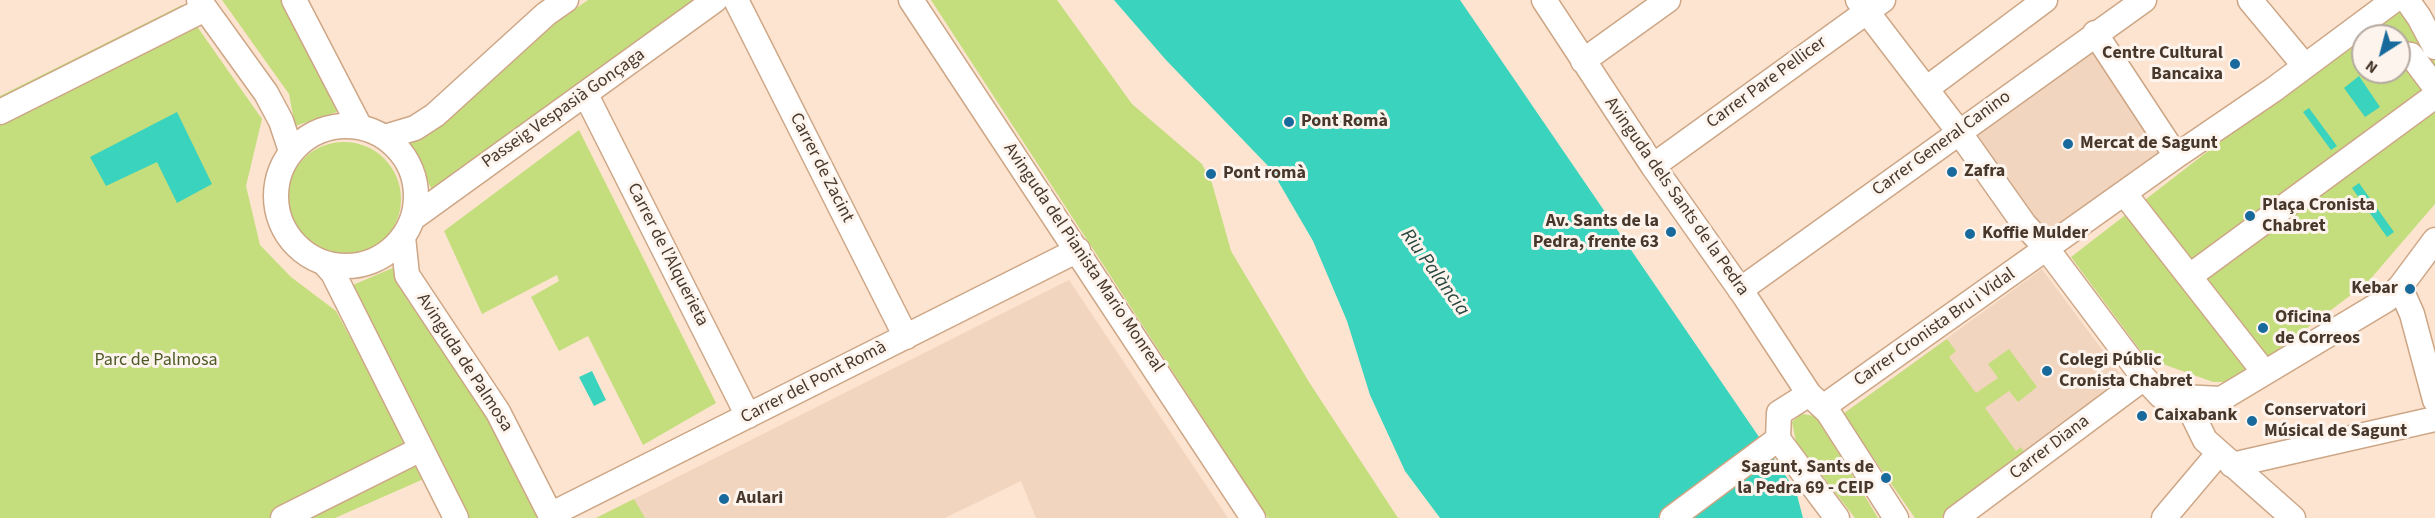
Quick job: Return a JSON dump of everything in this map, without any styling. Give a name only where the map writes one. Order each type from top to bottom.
[{"type":"street","points":[[294,0],[360,127]]},
{"type":"street","points":[[385,137],[415,128],[435,115],[542,7],[566,0]]},
{"type":"street","name":"Passeig Vespasià Gonçaga","points":[[408,227],[453,187],[586,95],[715,0]]},
{"type":"street","name":"Carrer de Zacint","points":[[736,0],[906,337]]},
{"type":"street","name":"Avinguda del Pianista Mario Monreal","points":[[911,0],[1253,518]]},
{"type":"street","name":"Avinguda dels Sants de la Pedra","points":[[1544,0],[1653,166],[1896,518]]},
{"type":"street","points":[[1583,61],[1668,0]]},
{"type":"street","points":[[1926,89],[2045,0]]},
{"type":"street","name":"Carrer General Canino","points":[[1740,290],[2144,0]]},
{"type":"street","points":[[2250,0],[2304,65]]},
{"type":"street","points":[[2372,24],[2394,0]]},
{"type":"street","points":[[0,112],[202,4],[266,93],[281,121],[291,150]]},
{"type":"street","points":[[1869,4],[1926,89],[2024,224],[2047,249],[2144,378],[2161,396],[2222,399],[2386,300],[2400,287],[2435,240]]},
{"type":"street","name":"Carrer Pare Pellicer","points":[[1653,166],[1869,4]]},
{"type":"street","points":[[2420,8],[2435,47]]},
{"type":"street","points":[[2095,33],[2176,156]]},
{"type":"street","points":[[2047,249],[2176,156],[2273,90],[2304,65],[2351,39]]},
{"type":"street","points":[[2411,56],[2435,87]]},
{"type":"street","name":"Carrer de l’Alquerieta","points":[[586,95],[748,416]]},
{"type":"street","points":[[2190,276],[2435,96]]},
{"type":"street","points":[[341,126],[360,127],[385,137],[402,153],[412,173],[416,195],[408,227],[388,253],[369,263],[347,267],[325,264],[304,254],[288,237],[278,216],[275,193],[279,170],[291,150],[322,129],[341,126]]},
{"type":"street","points":[[2124,193],[2264,372]]},
{"type":"street","name":"Avinguda de Palmosa","points":[[408,227],[407,275],[498,412],[551,517]]},
{"type":"street","name":"Carrer Cronista Bru i Vidal","points":[[1816,401],[2047,249]]},
{"type":"street","name":"Carrer del Pont Romà","points":[[551,517],[1078,250]]},
{"type":"street","points":[[325,264],[333,273],[456,518]]},
{"type":"street","points":[[2400,287],[2412,314],[2433,386]]},
{"type":"street","name":"Carrer Diana","points":[[1956,518],[2144,378]]},
{"type":"street","points":[[2184,398],[2205,440],[2293,518]]},
{"type":"street","points":[[1672,518],[1772,443],[1779,413],[1816,401]]},
{"type":"street","points":[[2164,518],[2225,460],[2435,419]]},
{"type":"street","points":[[1772,443],[1837,518]]},
{"type":"street","points":[[283,518],[421,448]]},
{"type":"shaded area","name":"Mercat de Sagunt","points":[[2095,33],[2176,156],[2047,249],[1959,132]]},
{"type":"shaded area","points":[[2042,269],[2127,383],[1941,518],[1915,518],[1843,414]]},
{"type":"shaded area","points":[[1069,280],[1228,518],[1036,518],[1021,481],[945,518],[596,518]]},
{"type":"green space","points":[[222,0],[281,0],[337,112],[295,126],[289,94]]},
{"type":"green space","points":[[588,0],[701,0],[434,194],[407,140],[435,126],[558,21]]},
{"type":"green space","points":[[931,0],[1057,0],[1132,104],[1202,164],[1212,183],[1231,251],[1309,382],[1398,518],[1268,518]]},
{"type":"green space","name":"Parc de Palmosa","points":[[182,5],[262,119],[246,186],[260,245],[291,277],[336,311],[426,478],[335,518],[0,518],[0,96]]},
{"type":"green space","name":"Plaça Cronista Chabret","points":[[2396,6],[2409,24],[2373,24]]},
{"type":"green space","name":"Plaça Cronista Chabret","points":[[2411,28],[2435,62],[2435,204],[2367,283],[2235,382],[2213,382],[2146,358],[2071,257],[2351,41],[2351,84],[2411,84]]},
{"type":"green space","points":[[579,130],[716,403],[643,445],[588,336],[559,351],[531,297],[559,281],[557,275],[482,314],[444,231]]},
{"type":"green space","points":[[344,142],[366,146],[376,151],[392,167],[397,177],[401,199],[397,221],[392,231],[376,247],[366,252],[344,256],[322,252],[312,247],[296,231],[291,221],[287,199],[291,177],[296,167],[312,151],[322,146]]},
{"type":"green space","points":[[395,267],[406,298],[499,431],[542,518],[467,518],[348,287]]},
{"type":"green space","points":[[1947,339],[1956,351],[1949,357],[1976,393],[1998,378],[1988,364],[2009,349],[2037,387],[2018,402],[2009,391],[1985,408],[2016,451],[2021,447],[2027,456],[1941,518],[1915,518],[1843,414]]},
{"type":"green space","points":[[1801,414],[1816,416],[1878,518],[1855,518],[1796,442],[1792,422]]},
{"type":"green space","points":[[634,499],[645,518],[596,518]]},
{"type":"water","name":"Riu Palància","points":[[1114,0],[1460,0],[1796,491],[1803,518],[1440,518],[1405,471],[1370,395],[1347,321],[1313,241],[1271,169],[1166,60]]},
{"type":"water","points":[[2351,82],[2364,84],[2380,107],[2365,117],[2344,88]]},
{"type":"water","points":[[2309,108],[2337,146],[2331,150],[2303,112]]},
{"type":"water","points":[[177,112],[212,184],[177,203],[157,162],[106,186],[90,157]]},
{"type":"water","points":[[2359,183],[2394,232],[2387,237],[2352,188]]},
{"type":"water","points":[[592,371],[606,400],[594,406],[579,377]]},
{"type":"place","name":"Centre Cultural Bancaixa","points":[[2235,64]]},
{"type":"place","name":"Pont Romà","points":[[1289,122]]},
{"type":"place","name":"Mercat de Sagunt","points":[[2068,144]]},
{"type":"place","name":"Zafra","points":[[1952,172]]},
{"type":"place","name":"Pont romà","points":[[1211,174]]},
{"type":"place","name":"Plaça Cronista Chabret","points":[[2250,216]]},
{"type":"place","name":"Av. Sants de la Pedra, frente 63","points":[[1671,232]]},
{"type":"place","name":"Koffie Mulder","points":[[1970,234]]},
{"type":"place","name":"Kebar","points":[[2410,289]]},
{"type":"place","name":"Oficina de Correos","points":[[2263,328]]},
{"type":"place","name":"Colegi Públic Cronista Chabret","points":[[2047,371]]},
{"type":"place","name":"Caixabank","points":[[2142,416]]},
{"type":"place","name":"Conservatori Músical de Sagunt","points":[[2252,421]]},
{"type":"place","name":"Sagunt, Sants de la Pedra 69 - CEIP","points":[[1886,478]]},
{"type":"place","name":"Aulari","points":[[724,499]]}]
